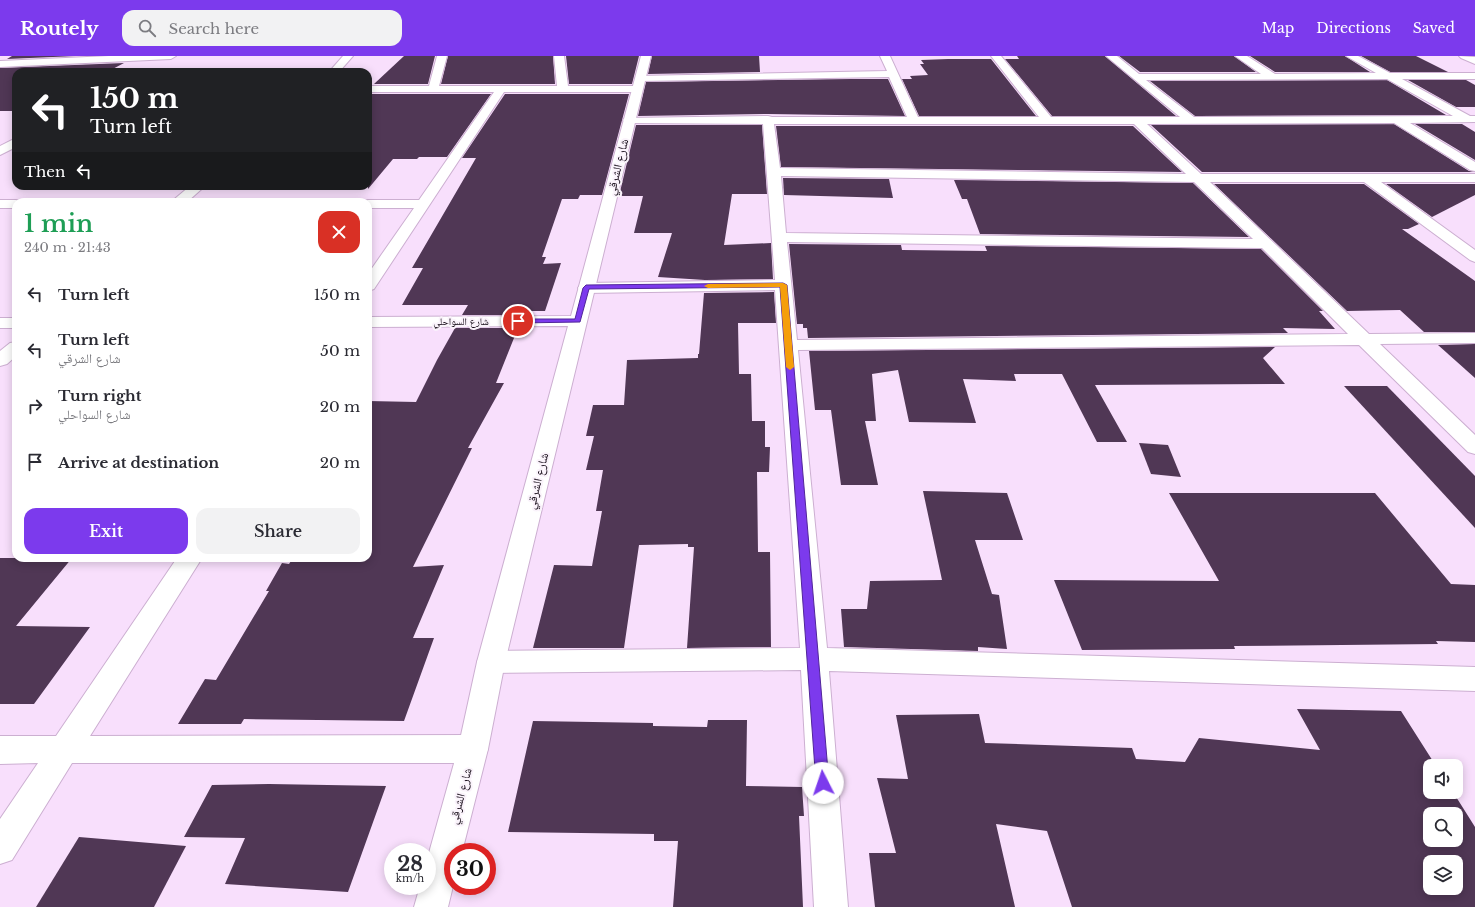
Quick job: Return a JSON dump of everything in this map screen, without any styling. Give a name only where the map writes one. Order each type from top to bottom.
[{"type":"street","points":[[146,68],[166,56]]},
{"type":"street","points":[[0,64],[171,56]]},
{"type":"street","points":[[338,68],[348,56]]},
{"type":"street","points":[[433,89],[442,56]]},
{"type":"street","points":[[559,56],[563,89]]},
{"type":"street","name":"شارع الشرقي","points":[[431,907],[472,749],[491,662],[646,56]]},
{"type":"street","points":[[885,56],[914,121]]},
{"type":"street","points":[[996,56],[1048,120]]},
{"type":"street","points":[[1111,56],[1136,78],[1192,121]]},
{"type":"street","points":[[1240,56],[1272,76]]},
{"type":"street","points":[[1351,56],[1472,119]]},
{"type":"street","points":[[1464,56],[1475,61]]},
{"type":"street","points":[[0,73],[22,63]]},
{"type":"street","points":[[372,89],[563,89],[639,84],[894,74]]},
{"type":"street","points":[[1136,78],[1475,76]]},
{"type":"street","points":[[372,280],[501,89]]},
{"type":"street","points":[[629,120],[1192,121],[1472,119]]},
{"type":"street","points":[[768,120],[774,172],[814,659],[832,907]]},
{"type":"street","points":[[1396,120],[1475,167]]},
{"type":"street","points":[[1137,121],[1198,178],[1475,447]]},
{"type":"street","points":[[0,151],[12,144]]},
{"type":"street","points":[[774,172],[1198,178],[1475,178]]},
{"type":"street","points":[[1367,178],[1471,252]]},
{"type":"street","points":[[183,198],[193,190]]},
{"type":"street","points":[[0,204],[12,204]]},
{"type":"street","points":[[372,204],[424,204]]},
{"type":"street","points":[[779,237],[1265,244]]},
{"type":"street","points":[[586,288],[783,285]]},
{"type":"street","name":"شارع السواحلي","points":[[372,322],[578,321]]},
{"type":"street","points":[[0,323],[12,323]]},
{"type":"street","points":[[788,345],[1475,338]]},
{"type":"street","points":[[0,360],[12,350]]},
{"type":"street","points":[[0,848],[187,562]]},
{"type":"street","points":[[491,662],[814,659],[1475,679]]},
{"type":"street","points":[[0,750],[472,749]]},
{"type":"building","points":[[12,56],[76,56],[7,59]]},
{"type":"building","points":[[404,56],[435,56],[428,84],[374,84]]},
{"type":"building","points":[[448,56],[553,56],[555,84],[441,84]]},
{"type":"building","points":[[566,56],[639,56],[632,84],[569,84]]},
{"type":"building","points":[[652,56],[759,56],[760,72],[648,74]]},
{"type":"building","points":[[1017,56],[1105,56],[1176,116],[1052,116],[1005,59],[1019,59]]},
{"type":"building","points":[[1119,56],[1234,56],[1256,72],[1140,72]]},
{"type":"building","points":[[1250,56],[1345,56],[1370,72],[1275,72]]},
{"type":"building","points":[[1361,56],[1416,56],[1448,72],[1390,72]]},
{"type":"building","points":[[991,59],[1036,116],[919,116],[902,79],[912,79],[910,76],[928,75],[920,64],[924,64],[921,60]]},
{"type":"building","points":[[124,63],[115,68],[12,68],[12,111],[0,111],[0,68]]},
{"type":"building","points":[[888,79],[905,116],[768,114],[638,116],[646,82]]},
{"type":"building","points":[[1387,80],[1446,115],[1195,116],[1150,81]]},
{"type":"building","points":[[1408,80],[1466,80],[1475,85],[1475,107],[1456,107]]},
{"type":"building","points":[[372,94],[491,94],[447,157],[393,159],[372,184]]},
{"type":"building","points":[[505,94],[629,94],[602,195],[580,195],[578,199],[562,199],[542,257],[546,257],[543,264],[561,263],[545,311],[525,311],[523,315],[462,315],[468,305],[402,305],[423,268],[412,268],[476,158],[462,158]]},
{"type":"building","points":[[1394,124],[1469,171],[1475,172],[1202,172],[1151,125]]},
{"type":"building","points":[[1415,124],[1462,124],[1475,132],[1475,160]]},
{"type":"building","points":[[636,125],[762,125],[767,194],[732,194],[724,245],[771,243],[773,279],[705,280],[658,277],[672,233],[634,233],[643,196],[619,196]]},
{"type":"building","points":[[776,126],[1133,126],[1182,172],[781,167]]},
{"type":"building","points":[[783,178],[889,179],[893,198],[784,195]]},
{"type":"building","points":[[954,180],[1193,183],[1249,237],[980,234],[967,199],[962,199]]},
{"type":"building","points":[[1214,184],[1364,184],[1419,224],[1408,229],[1402,229],[1475,281],[1475,332],[1424,332],[1400,310],[1347,311]]},
{"type":"building","points":[[1386,184],[1475,184],[1475,195],[1432,217]]},
{"type":"building","points":[[789,244],[901,245],[902,250],[987,251],[985,246],[1261,249],[1323,311],[1319,311],[1335,329],[1283,328],[1288,333],[808,338],[807,328],[803,328],[803,324],[797,324]]},
{"type":"building","points":[[774,292],[776,323],[738,323],[739,374],[751,374],[752,421],[765,421],[765,447],[770,447],[769,472],[757,472],[758,552],[770,552],[771,647],[687,648],[694,547],[688,547],[688,544],[639,545],[624,648],[533,648],[554,565],[592,566],[602,511],[596,511],[603,470],[586,470],[594,436],[586,436],[593,405],[624,405],[627,360],[698,358],[704,293]]},
{"type":"building","points":[[455,328],[518,328],[496,383],[504,383],[468,448],[472,448],[413,567],[444,565],[413,638],[434,638],[404,721],[244,719],[241,724],[178,724],[205,679],[216,680],[269,591],[266,591],[282,563],[372,562],[372,401],[416,402]]},
{"type":"building","points":[[1475,344],[1475,378],[1438,345]]},
{"type":"building","points":[[1275,347],[1263,358],[1285,384],[1095,385],[1127,442],[1097,442],[1062,374],[1014,374],[1016,381],[963,379],[976,423],[909,422],[898,370],[872,374],[876,421],[865,421],[878,485],[841,485],[831,410],[815,410],[809,351]]},
{"type":"building","points":[[1344,386],[1387,386],[1475,476],[1475,528]]},
{"type":"building","points":[[1139,443],[1168,445],[1181,477],[1151,474]]},
{"type":"building","points":[[923,491],[1007,493],[1023,540],[975,540],[992,594],[999,595],[1007,649],[978,647],[978,651],[844,647],[841,609],[867,609],[870,581],[942,580]]},
{"type":"building","points":[[1169,493],[1375,493],[1451,584],[1475,585],[1475,642],[1436,641],[1438,644],[1234,646],[1235,649],[1082,650],[1054,580],[1219,581]]},
{"type":"building","points":[[0,558],[12,558],[12,562],[69,562],[16,626],[90,627],[34,704],[0,704]]},
{"type":"building","points":[[1297,709],[1401,711],[1432,759],[1423,759],[1423,799],[1457,799],[1462,807],[1423,807],[1423,847],[1463,847],[1463,808],[1475,827],[1475,907],[1072,907],[1047,831],[996,824],[1015,907],[875,907],[869,853],[896,853],[877,778],[908,779],[896,715],[979,714],[985,743],[1132,748],[1136,759],[1185,762],[1199,738],[1320,750]]},
{"type":"building","points":[[708,720],[747,720],[746,786],[802,787],[804,816],[799,816],[803,907],[673,907],[678,841],[654,841],[654,834],[508,832],[533,721],[653,723],[653,726],[707,727]]},
{"type":"building","points":[[269,784],[386,786],[348,892],[225,884],[245,838],[184,837],[212,785]]},
{"type":"building","points":[[79,837],[186,846],[154,907],[36,907]]},
{"type":"slow traffic","points":[[708,286],[783,285],[790,367]]},
{"type":"route","points":[[518,321],[578,321],[586,288],[783,285],[823,783]]}]
